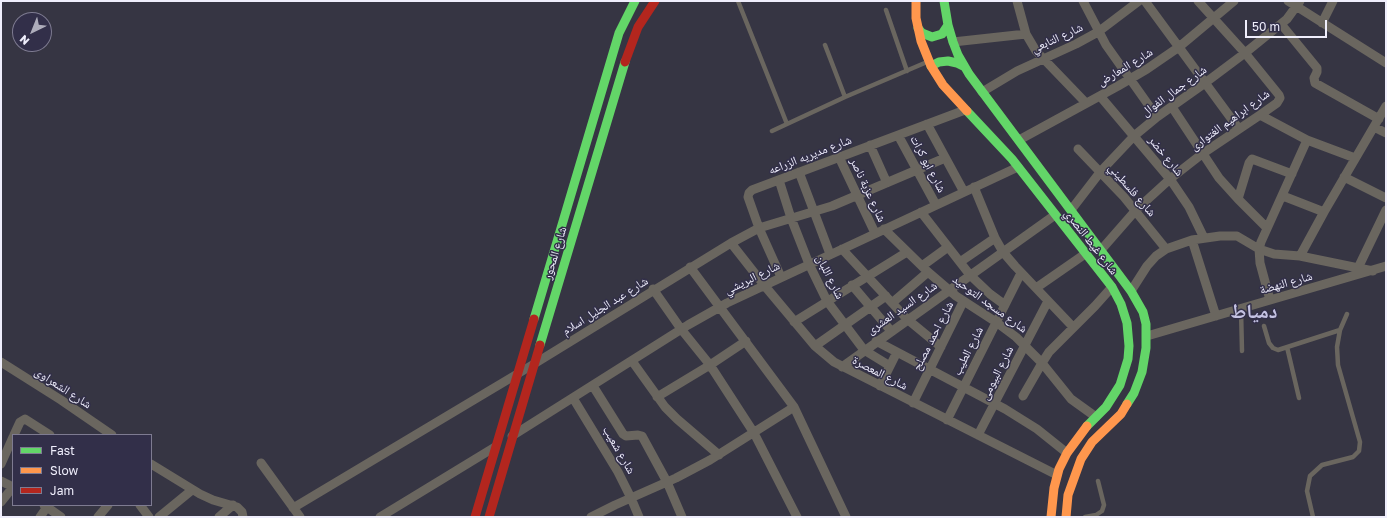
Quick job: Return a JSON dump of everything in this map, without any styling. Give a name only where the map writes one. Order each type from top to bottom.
[{"type":"main road","name":"شارع المحور","points":[[475,517],[619,33],[635,1]]},
{"type":"main road","name":"شارع المحور","points":[[488,517],[628,52],[638,27],[655,1]]},
{"type":"main road","name":"شارع غيط النصري","points":[[916,1],[918,28],[921,41],[930,64],[942,85],[996,141],[1018,167],[1112,287],[1121,304],[1127,323],[1129,346],[1125,372],[1117,390],[1106,407],[1077,437],[1067,453],[1057,475],[1052,501],[1051,517]]},
{"type":"main road","name":"شارع غيط النصري","points":[[944,1],[948,25],[953,42],[965,67],[982,92],[1131,291],[1143,312],[1147,336],[1145,360],[1138,383],[1121,414],[1092,442],[1081,459],[1072,480],[1068,495],[1066,517]]},
{"type":"main road","points":[[918,28],[922,33],[932,37],[942,34],[948,25]]},
{"type":"main road","points":[[930,64],[948,61],[965,67]]},
{"type":"street","points":[[1017,1],[1026,34],[1036,51],[1086,103]]},
{"type":"street","points":[[1083,1],[1098,32],[1157,117]]},
{"type":"street","name":"شارع التابعي","points":[[982,92],[1042,58],[1076,44],[1098,32],[1139,1]]},
{"type":"street","points":[[1146,1],[1239,129]]},
{"type":"street","name":"شارع ابراهيم الغتوارى","points":[[1101,250],[1136,210],[1170,179],[1202,154],[1260,115],[1276,103],[1280,98],[1245,53],[1215,18],[1198,1]]},
{"type":"street","name":"شارع المعارض","points":[[1019,140],[1130,80],[1179,47],[1234,1]]},
{"type":"street","points":[[1288,1],[1298,4],[1322,22],[1386,63]]},
{"type":"street","points":[[1322,22],[1333,1]]},
{"type":"street","name":"شارع جمال الفوال","points":[[1071,210],[1100,172],[1134,136],[1157,117],[1245,53],[1287,19],[1298,4]]},
{"type":"street","points":[[1281,24],[1317,68],[1314,78],[1315,83],[1376,123],[1386,133]]},
{"type":"street","points":[[953,42],[1026,34]]},
{"type":"street","name":"شارع خضر","points":[[1100,96],[1170,179],[1190,207],[1204,238]]},
{"type":"street","points":[[1300,256],[1386,106]]},
{"type":"street","points":[[1172,107],[1219,178],[1267,228]]},
{"type":"street","name":"شارع مديريه الزراعه","points":[[781,277],[759,228],[748,197],[752,190],[965,110]]},
{"type":"street","points":[[1260,115],[1307,140],[1355,158]]},
{"type":"street","points":[[927,124],[964,192]]},
{"type":"street","name":"شارع ابو كرات","points":[[898,135],[936,205]]},
{"type":"street","points":[[1270,300],[1260,263],[1259,249],[1307,140]]},
{"type":"street","points":[[870,145],[887,183]]},
{"type":"street","name":"شارع فلسطيني","points":[[1078,149],[1136,210],[1166,249]]},
{"type":"street","name":"شارع عزبة ناصر","points":[[839,157],[875,233]]},
{"type":"street","name":"شارع عبد الجليل اسلام","points":[[293,508],[516,375],[653,289],[731,243],[759,228],[814,212],[945,158]]},
{"type":"street","points":[[1238,199],[1249,163],[1252,159],[1292,174]]},
{"type":"street","name":"شارع البريشي","points":[[512,436],[719,307],[842,248],[1018,167]]},
{"type":"street","points":[[799,172],[830,254]]},
{"type":"street","points":[[1344,177],[1386,198]]},
{"type":"street","name":"شارع اللبان","points":[[779,180],[790,218],[809,264],[827,301],[864,350],[890,366]]},
{"type":"street","points":[[974,187],[995,238],[1003,252],[1073,327]]},
{"type":"street","points":[[1283,196],[1324,212]]},
{"type":"street","points":[[1358,268],[1386,210]]},
{"type":"street","points":[[921,212],[970,275],[1005,305]]},
{"type":"street","name":"شارع السيد العشرى","points":[[842,367],[876,341],[1055,215]]},
{"type":"street","name":"شارع مسجد التوحيد","points":[[884,229],[948,290],[996,322],[1025,345],[1042,363],[1071,399],[1096,417]]},
{"type":"street","points":[[1131,291],[1147,266],[1156,256],[1166,249],[1192,240],[1220,236],[1237,236],[1259,249],[1274,254],[1300,256],[1373,270]]},
{"type":"street","points":[[960,262],[995,238]]},
{"type":"street","points":[[1192,240],[1216,316]]},
{"type":"street","name":"شارع المعصرة","points":[[731,243],[794,322],[827,357],[842,367],[1057,475]]},
{"type":"street","points":[[892,303],[948,247]]},
{"type":"street","points":[[842,248],[892,303],[908,319],[941,347]]},
{"type":"street","points":[[794,322],[907,252]]},
{"type":"street","points":[[1036,288],[1086,254]]},
{"type":"street","name":"شارع النهضة","points":[[1147,336],[1386,266]]},
{"type":"street","points":[[690,267],[794,407],[846,517]]},
{"type":"street","name":"شارع الطيب","points":[[947,420],[1021,273]]},
{"type":"street","points":[[852,285],[891,331]]},
{"type":"street","points":[[1023,396],[1042,363],[1058,342],[1112,287]]},
{"type":"street","points":[[653,289],[710,365],[754,433],[797,517]]},
{"type":"street","points":[[815,346],[886,296]]},
{"type":"street","name":"شارع البيومى","points":[[978,435],[1048,301]]},
{"type":"street","name":"شارع احمد مصلح","points":[[913,403],[964,302]]},
{"type":"street","points":[[876,341],[994,403],[1029,424],[1067,453]]},
{"type":"street","points":[[657,397],[746,342]]},
{"type":"street","points":[[880,386],[897,352]]},
{"type":"street","points":[[632,361],[657,397],[677,419],[719,455]]},
{"type":"street","name":"شارع الشعراوى","points":[[1,362],[61,400],[111,434]]},
{"type":"street","points":[[593,386],[623,434],[626,436],[638,434],[642,436],[667,482],[682,517]]},
{"type":"street","name":"شارع شعيب","points":[[573,398],[610,457],[631,498],[638,517]]},
{"type":"street","points":[[591,517],[667,482],[719,455],[794,407]]},
{"type":"street","points":[[15,434],[20,422],[25,419],[48,434]]},
{"type":"street","points":[[1,464],[12,440]]},
{"type":"street","points":[[380,517],[495,447]]},
{"type":"street","points":[[261,463],[300,517]]},
{"type":"street","points":[[152,465],[192,490],[213,500],[233,505],[240,509],[243,517]]},
{"type":"street","points":[[1,481],[12,486]]},
{"type":"street","points":[[1,502],[12,488]]},
{"type":"street","points":[[160,517],[192,490]]},
{"type":"street","points":[[219,517],[233,505]]},
{"type":"street","points":[[40,517],[46,506],[62,517]]},
{"type":"street","points":[[98,517],[107,506]]},
{"type":"street","points":[[141,506],[149,517]]},
{"type":"lane","points":[[738,1],[787,124]]},
{"type":"lane","points":[[886,10],[907,71]]},
{"type":"lane","points":[[825,45],[845,97]]},
{"type":"lane","points":[[772,131],[845,97],[907,71],[930,64]]},
{"type":"lane","points":[[1241,309],[1242,351]]},
{"type":"lane","points":[[1313,517],[1306,491],[1310,476],[1322,465],[1353,457],[1359,451],[1360,442],[1338,365],[1337,347],[1340,330],[1347,314]]},
{"type":"lane","points":[[1264,326],[1269,343],[1272,348],[1278,350],[1340,330]]},
{"type":"lane","points":[[1287,347],[1298,398]]},
{"type":"lane","points":[[1085,517],[1096,515],[1102,511],[1104,505],[1098,481]]},
{"type":"traffic: fast","points":[[534,319],[619,33],[635,1]]},
{"type":"traffic: fast","points":[[944,1],[948,25],[953,42],[958,55],[969,74],[1131,291],[1143,312],[1146,324],[1146,348],[1142,372],[1134,393],[1127,404]]},
{"type":"traffic: fast","points":[[918,28],[922,33],[932,37],[942,34],[948,25]]},
{"type":"traffic: fast","points":[[931,66],[939,62],[948,61],[965,67]]},
{"type":"traffic: fast","points":[[540,345],[625,62]]},
{"type":"traffic: fast","points":[[967,111],[1012,159],[1112,287],[1121,304],[1127,323],[1129,346],[1128,359],[1120,385],[1106,407],[1087,426]]},
{"type":"traffic: slow","points":[[916,1],[916,18],[921,41],[931,66],[943,85],[967,111]]},
{"type":"traffic: slow","points":[[1066,517],[1068,495],[1081,459],[1092,442],[1121,414],[1127,404]]},
{"type":"traffic: slow","points":[[1051,517],[1054,488],[1059,469],[1067,453],[1087,426]]},
{"type":"traffic: jam","points":[[625,62],[638,27],[655,1]]},
{"type":"traffic: jam","points":[[475,517],[534,319]]},
{"type":"traffic: jam","points":[[489,517],[540,345]]},
{"type":"district","name":"دمياط","points":[[1254,312]]}]
